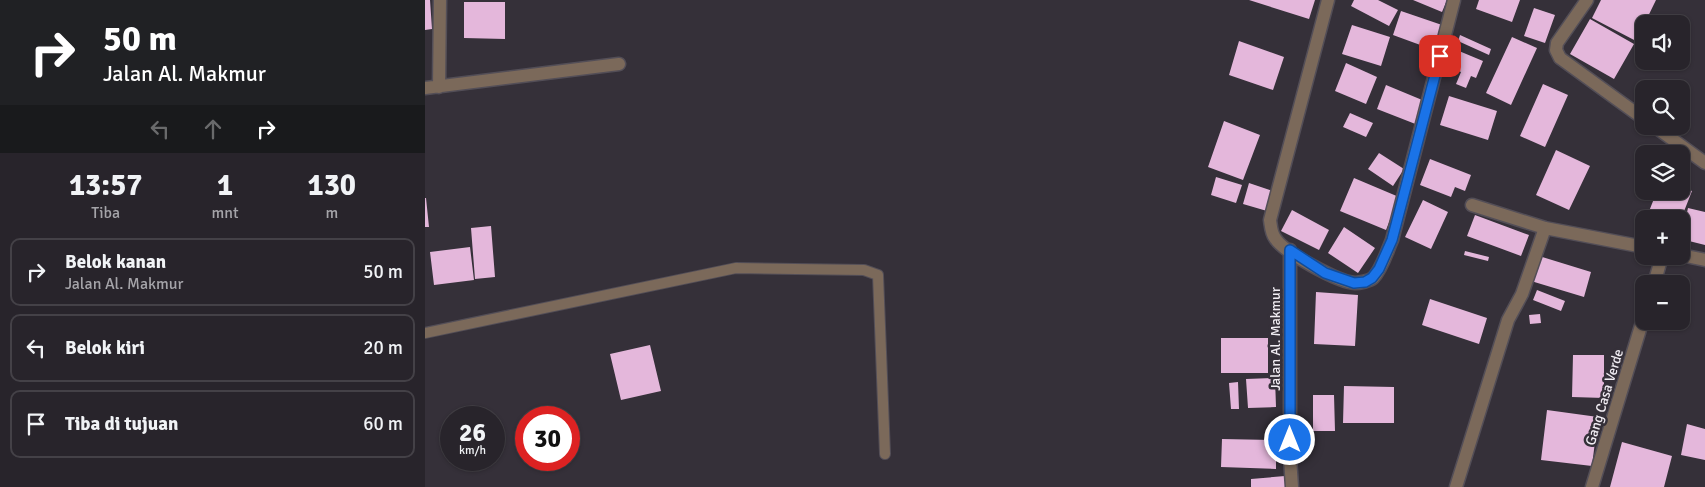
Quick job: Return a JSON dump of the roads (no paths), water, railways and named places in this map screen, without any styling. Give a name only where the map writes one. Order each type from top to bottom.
[{"type":"street","points":[[439,87],[440,0]]},
{"type":"street","points":[[1328,0],[1270,220],[1271,230],[1275,239],[1325,273],[1354,283],[1365,282],[1372,278],[1379,269],[1392,240],[1454,0]]},
{"type":"street","points":[[1587,0],[1557,43],[1556,50],[1560,58],[1635,112]]},
{"type":"street","points":[[425,88],[619,64]]},
{"type":"street","points":[[1667,135],[1705,162]]},
{"type":"street","points":[[1472,205],[1545,228],[1635,245]]},
{"type":"street","points":[[1456,487],[1508,320],[1522,294],[1545,228]]},
{"type":"street","name":"Jalan Al. Makmur","points":[[1290,250],[1290,458],[1292,487]]},
{"type":"street","points":[[1690,257],[1705,260]]},
{"type":"street","name":"Gang Casa Verde","points":[[1593,487],[1640,330]]},
{"type":"lane","points":[[425,333],[736,268],[864,270],[878,275],[885,454]]}]
